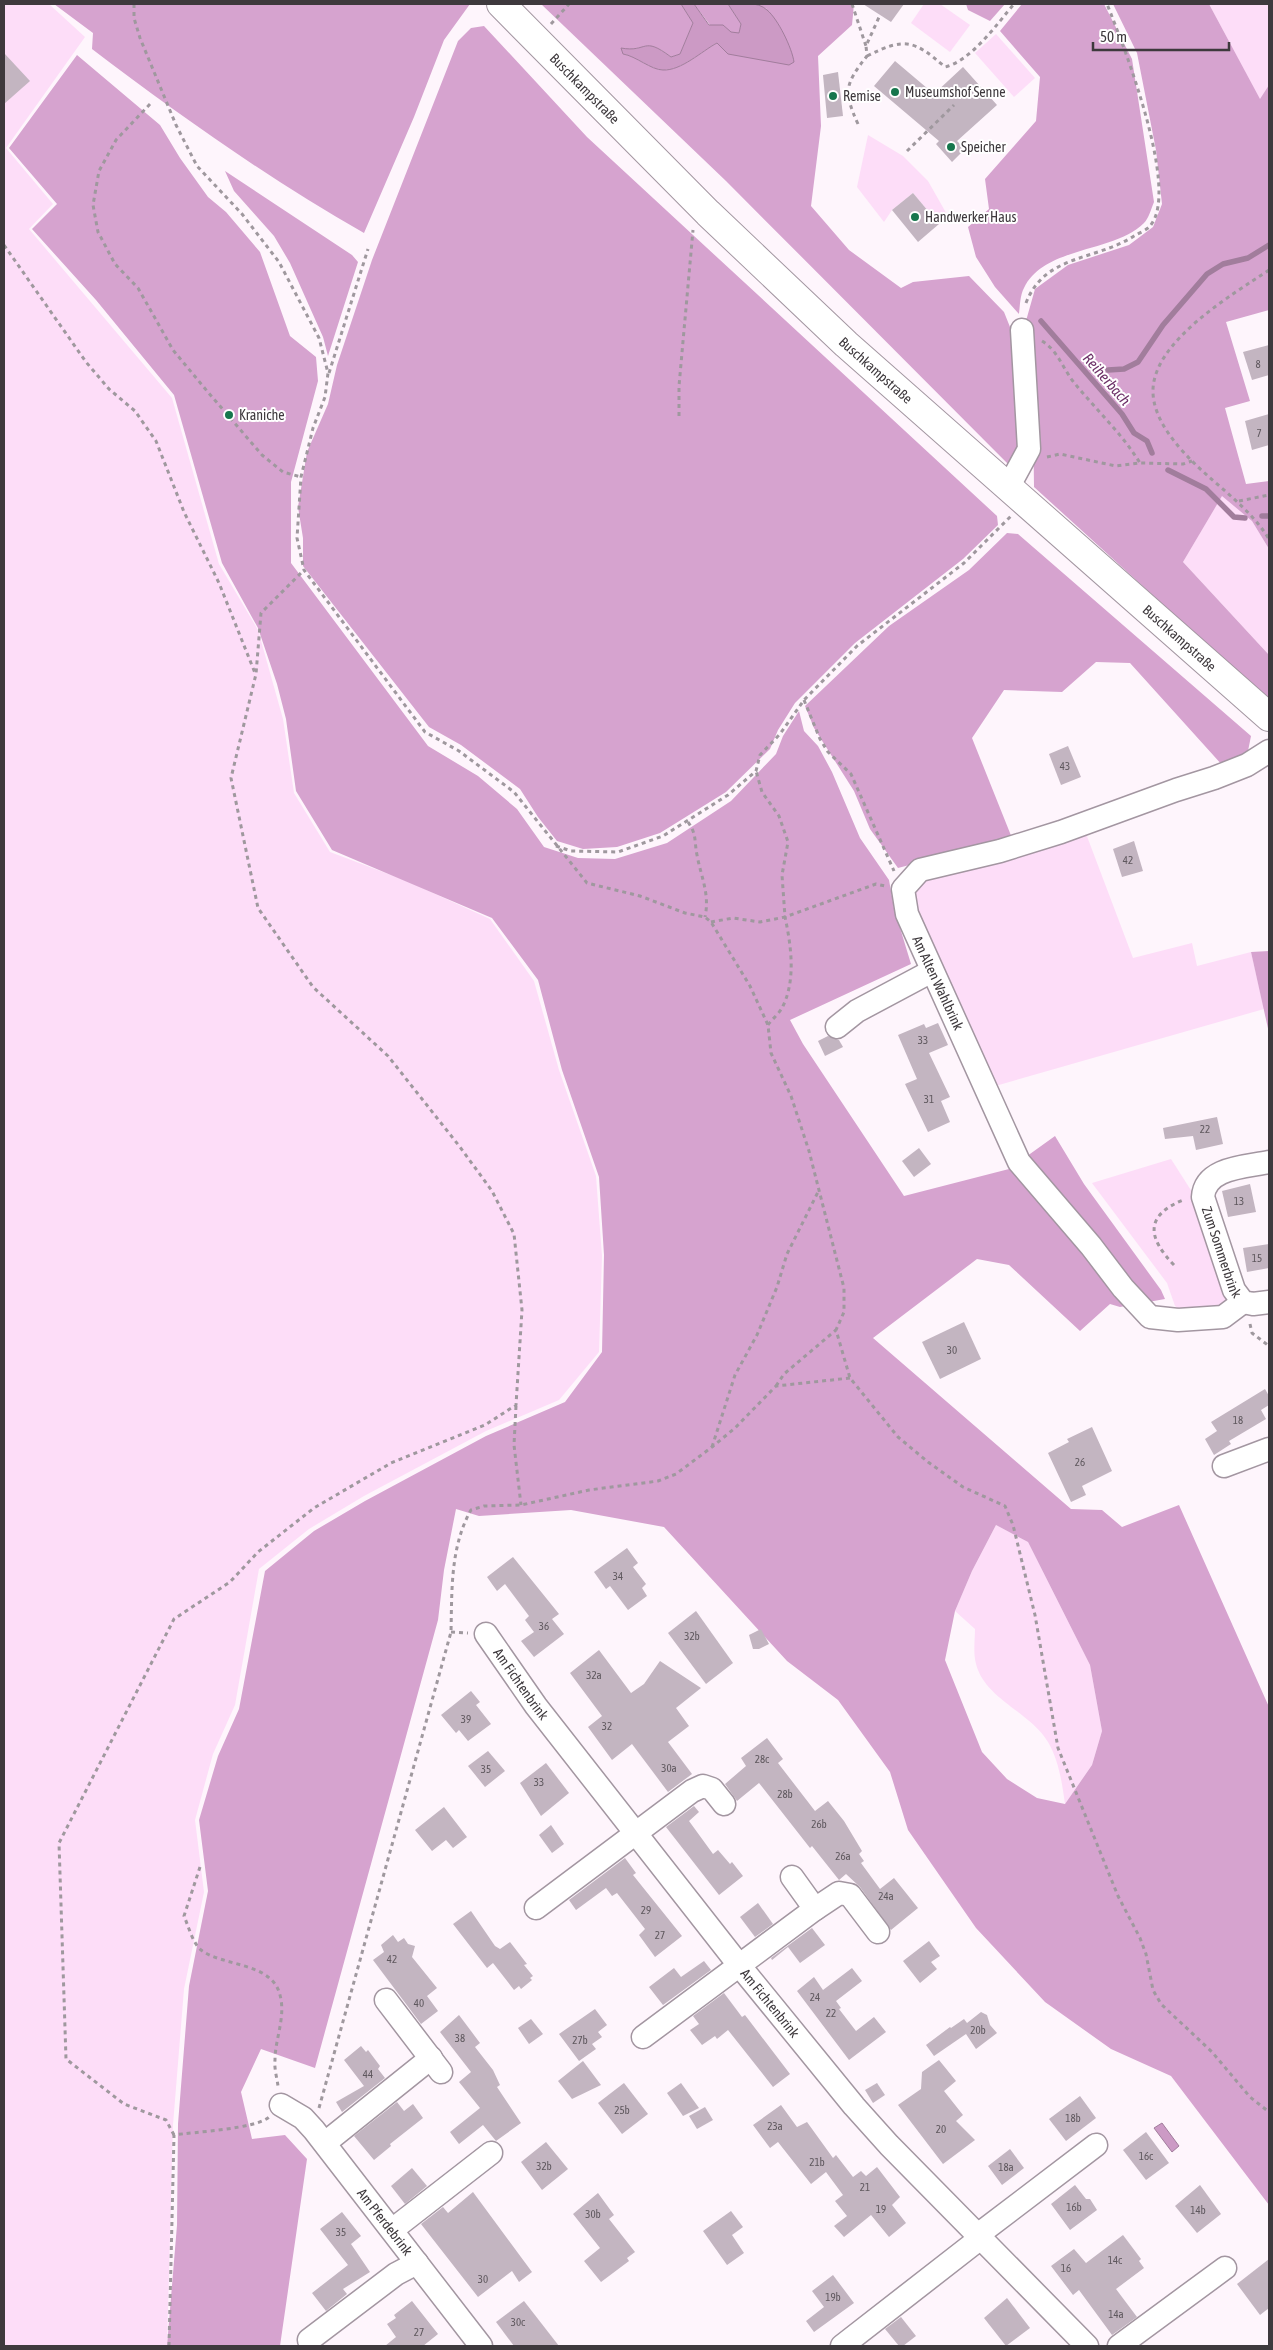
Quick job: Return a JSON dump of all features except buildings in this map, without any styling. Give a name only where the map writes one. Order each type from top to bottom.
[{"type":"main road","name":"Buschkampstraße","points":[[501,4],[708,213],[846,344],[1269,717]]},
{"type":"street","points":[[1009,486],[1029,449],[1022,330]]},
{"type":"street","points":[[903,890],[920,870],[1000,851],[1061,832],[1214,778],[1247,765],[1269,751]]},
{"type":"street","name":"Am Alten Wahlbrink","points":[[903,890],[907,914],[1019,1162],[1092,1246],[1150,1317],[1178,1320],[1223,1317],[1243,1302]]},
{"type":"street","points":[[837,1027],[858,1011],[932,971]]},
{"type":"street","name":"Zum Sommerbrink","points":[[1269,1162],[1220,1173],[1209,1179],[1203,1193],[1234,1290],[1243,1302],[1253,1304],[1269,1302]]},
{"type":"street","points":[[1224,1466],[1269,1449]]},
{"type":"street","name":"Am Fichtenbrink","points":[[486,1634],[532,1701],[739,1965],[854,2106],[889,2145],[1087,2346]]},
{"type":"street","points":[[536,1908],[692,1791],[703,1786],[712,1789],[724,1804]]},
{"type":"street","points":[[792,1877],[815,1909]]},
{"type":"street","points":[[643,2037],[839,1893],[850,1895],[878,1932]]},
{"type":"street","points":[[320,2136],[436,2065],[386,2000]]},
{"type":"street","name":"Am Pferdebrink","points":[[281,2105],[303,2118],[320,2136],[481,2346]]},
{"type":"street","points":[[842,2346],[1096,2145]]},
{"type":"street","points":[[392,2230],[491,2153]]},
{"type":"street","points":[[309,2340],[396,2274],[417,2263]]},
{"type":"street","points":[[1119,2346],[1225,2268]]},
{"type":"path","points":[[134,4],[134,18],[140,38],[176,125],[197,166],[242,214],[279,262],[319,338],[328,374]]},
{"type":"path","points":[[852,4],[866,46],[867,56]]},
{"type":"path","points":[[858,124],[852,110],[848,90],[850,79],[867,56],[881,49],[900,44],[911,44],[923,48],[945,67],[955,64],[992,31],[1014,4]]},
{"type":"path","points":[[1026,303],[1032,287],[1045,275],[1067,262],[1126,241],[1150,226],[1160,203],[1148,121],[1126,51],[1107,4]]},
{"type":"path","points":[[866,46],[880,15]]},
{"type":"path","points":[[150,104],[116,140],[99,171],[93,205],[98,232],[115,264],[138,288],[173,350],[207,392],[262,455],[283,472],[301,477]]},
{"type":"path","points":[[907,150],[954,105]]},
{"type":"path","points":[[679,416],[679,386],[693,226],[708,213]]},
{"type":"path","points":[[4,245],[86,362],[110,390],[135,411],[156,441],[184,512],[219,583],[256,674]]},
{"type":"path","points":[[320,2136],[451,1632],[452,1571],[464,1523],[471,1510],[484,1506],[521,1505],[589,1490],[658,1481],[676,1474],[735,1428],[776,1386],[784,1374],[836,1330],[844,1312],[844,1288],[791,1096],[771,1053],[768,1025],[750,986],[711,922],[705,917],[640,896],[587,883],[514,792],[458,751],[426,732],[304,570],[298,538],[301,477],[313,428],[325,397],[328,374],[368,249]]},
{"type":"path","points":[[1269,270],[1219,304],[1176,342],[1159,368],[1153,394],[1157,410],[1165,428],[1192,461],[1251,512],[1269,539]]},
{"type":"path","points":[[1022,330],[1051,346],[1071,378],[1126,441],[1140,463]]},
{"type":"path","points":[[1024,461],[1060,454],[1116,466],[1140,463],[1183,464],[1192,461]]},
{"type":"path","points":[[1239,501],[1269,495]]},
{"type":"path","points":[[768,1025],[782,1007],[790,977],[790,941],[785,917],[782,875],[788,842],[779,816],[762,792],[756,771],[760,755],[780,734],[804,700],[857,646],[964,563],[1013,514]]},
{"type":"path","points":[[304,570],[261,613],[256,674],[231,778],[258,908],[313,987],[388,1056],[460,1146],[492,1191],[514,1234],[522,1310],[514,1445],[521,1505]]},
{"type":"path","points":[[804,700],[820,739],[828,752],[850,774],[903,890]]},
{"type":"path","points":[[555,845],[571,851],[618,852],[663,836],[728,795],[756,771]]},
{"type":"path","points":[[688,822],[696,833],[696,854],[706,884],[707,905],[705,917]]},
{"type":"path","points":[[711,922],[733,918],[760,922],[785,917],[876,884],[903,890]]},
{"type":"path","points":[[712,1447],[736,1375],[757,1335],[777,1288],[787,1254],[818,1192]]},
{"type":"path","points":[[1174,1265],[1161,1252],[1155,1240],[1156,1223],[1162,1212],[1176,1203],[1203,1193]]},
{"type":"path","points":[[1243,1302],[1252,1332],[1269,1346]]},
{"type":"path","points":[[836,1330],[841,1353],[850,1378],[898,1437],[963,1488],[1005,1506],[1013,1525],[1035,1615],[1058,1748],[1118,1896],[1140,1938],[1146,1954],[1153,1990],[1161,2004],[1212,2052],[1250,2097],[1269,2112]]},
{"type":"path","points":[[776,1386],[850,1378]]},
{"type":"path","points":[[169,2346],[174,2135],[166,2120],[124,2104],[66,2059],[59,1843],[174,1619],[230,1582],[258,1552],[314,1508],[391,1463],[486,1425],[516,1405]]},
{"type":"path","points":[[174,2135],[238,2127],[265,2121],[281,2105],[275,2060],[281,2019],[280,1994],[266,1974],[249,1967],[218,1959],[199,1948],[184,1916],[200,1867]]},
{"type":"shaded area","points":[[4,4],[49,4],[85,37],[6,148],[53,204],[29,229],[172,398],[219,564],[258,630],[283,719],[294,793],[330,852],[407,881],[490,919],[534,981],[559,1070],[596,1176],[602,1256],[599,1352],[559,1400],[486,1431],[364,1496],[309,1529],[259,1569],[235,1705],[213,1754],[195,1820],[204,1892],[184,1989],[173,2125],[167,2346],[4,2346]]},
{"type":"shaded area","points":[[54,4],[470,4],[444,40],[414,117],[364,233],[259,168],[125,74],[92,49],[93,33]]},
{"type":"shaded area","points":[[541,4],[681,4],[693,23],[680,54],[671,57],[651,46],[622,49],[623,54],[663,70],[684,64],[717,43],[728,54],[767,9],[751,4],[854,4],[852,25],[818,56],[821,126],[811,206],[849,250],[901,288],[913,282],[969,276],[1004,312],[1014,337],[1020,450],[1010,466],[726,181]]},
{"type":"shaded area","points":[[681,4],[694,4],[709,25],[723,25],[731,32],[739,33],[741,24],[728,4],[749,4],[763,7],[771,14],[784,34],[794,62],[789,65],[728,54],[717,43],[684,64],[663,70],[623,54],[621,48],[630,49],[650,46],[671,57],[680,54],[693,23]]},
{"type":"shaded area","points":[[694,4],[728,4],[741,24],[739,33],[731,33],[723,25],[710,25]]},
{"type":"shaded area","points":[[924,4],[940,4],[970,25],[950,52],[911,23]]},
{"type":"shaded area","points":[[966,4],[1005,4],[990,21],[968,10]]},
{"type":"shaded area","points":[[1022,4],[1104,4],[1132,59],[1154,202],[1146,221],[1131,233],[1063,257],[1047,264],[1034,274],[1024,288],[1019,314],[995,287],[976,257],[968,227],[989,209],[985,179],[1036,121],[1040,77],[1000,31]]},
{"type":"shaded area","points":[[1113,4],[1209,4],[1260,99],[1269,85],[1269,310],[1226,322],[1250,401],[1225,408],[1246,484],[1269,481],[1269,549],[1252,521],[1222,496],[1183,562],[1269,655],[1269,701],[1034,487],[1033,409],[1024,328],[1035,289],[1068,265],[1129,245],[1153,227],[1162,204],[1156,150],[1137,53]]},
{"type":"shaded area","points":[[1209,4],[1269,4],[1269,85],[1260,100]]},
{"type":"shaded area","points":[[484,26],[587,137],[997,516],[998,525],[963,559],[855,643],[795,703],[778,730],[770,749],[726,792],[660,833],[617,847],[583,849],[557,841],[538,817],[520,789],[461,745],[429,727],[303,566],[303,538],[298,507],[307,452],[328,404],[337,365],[372,260],[458,41],[471,28]]},
{"type":"shaded area","points":[[996,34],[1035,78],[1014,97],[975,53]]},
{"type":"shaded area","points":[[77,55],[160,125],[180,158],[208,197],[226,212],[260,252],[290,336],[316,357],[318,381],[291,482],[291,563],[428,746],[478,776],[517,809],[544,847],[578,858],[615,859],[667,843],[731,801],[776,754],[783,736],[799,711],[804,731],[818,746],[832,772],[860,838],[889,880],[894,908],[911,964],[790,1020],[803,1044],[904,1196],[1009,1169],[1055,1136],[1084,1184],[1161,1290],[1165,1299],[1120,1307],[1110,1304],[1080,1331],[1009,1265],[977,1259],[873,1338],[1071,1509],[1102,1510],[1122,1527],[1179,1505],[1269,1707],[1269,2205],[1171,2076],[1111,2049],[1045,2002],[976,1928],[908,1830],[890,1772],[838,1700],[787,1661],[664,1527],[571,1510],[479,1516],[456,1509],[444,1570],[438,1620],[315,2068],[261,2049],[241,2092],[252,2139],[285,2135],[307,2159],[280,2346],[167,2346],[177,2225],[178,2124],[189,1986],[208,1891],[199,1820],[218,1756],[239,1709],[265,1571],[314,1531],[365,1501],[486,1436],[565,1402],[602,1352],[604,1255],[599,1177],[562,1070],[538,980],[492,918],[332,850],[296,791],[286,719],[277,684],[258,628],[222,563],[174,395],[96,300],[32,229],[57,204],[9,148]],"holes":[[[996,1525],[1028,1542],[1090,1665],[1102,1731],[1092,1765],[1065,1804],[1037,1798],[1007,1779],[982,1752],[945,1660],[955,1611],[972,1571]]]},
{"type":"shaded area","points":[[868,135],[903,156],[928,181],[949,218],[939,224],[913,193],[892,210],[884,222],[857,187]]},
{"type":"shaded area","points":[[225,171],[352,255],[358,262],[328,356],[323,337],[290,263],[274,236],[234,191]]},
{"type":"shaded area","points":[[1222,495],[1252,521],[1269,549],[1269,655],[1183,562]]},
{"type":"shaded area","points":[[1007,533],[1018,534],[1251,736],[1247,756],[1223,766],[1130,663],[1096,662],[1062,692],[1004,690],[972,738],[1012,838],[898,868],[870,829],[854,791],[814,728],[805,706],[889,626],[969,570]]},
{"type":"shaded area","points":[[1085,831],[1133,958],[1192,943],[1197,966],[1251,952],[1264,1009],[992,1087],[909,907],[913,890],[925,875]]},
{"type":"shaded area","points":[[1269,951],[1269,1033],[1251,952]]},
{"type":"shaded area","points":[[1171,1159],[1194,1195],[1228,1294],[1227,1306],[1185,1314],[1175,1306],[1167,1283],[1092,1183]]},
{"type":"shaded area","points":[[996,1525],[1028,1542],[1090,1665],[1102,1731],[1092,1765],[1065,1804],[1061,1780],[1052,1749],[1040,1731],[998,1696],[981,1676],[975,1660],[975,1629],[955,1611],[972,1571]]},
{"type":"shaded area","points":[[1162,2123],[1179,2146],[1172,2152],[1154,2128]]},
{"type":"waterway","points":[[1108,370],[1124,369],[1138,362],[1163,325],[1207,274],[1223,264],[1248,258],[1269,245]]},
{"type":"waterway","name":"Reiherbach","points":[[1041,321],[1122,414],[1134,433],[1147,441],[1152,453]]},
{"type":"waterway","name":"Reiherbach","points":[[1168,470],[1206,489],[1234,517],[1245,518]]},
{"type":"waterway","name":"Reiherbach","points":[[1262,516],[1269,516]]},
{"type":"place","name":"Museumshof Senne","points":[[895,92]]},
{"type":"place","name":"Remise","points":[[833,96]]},
{"type":"place","name":"Speicher","points":[[951,147]]},
{"type":"place","name":"Handwerker Haus","points":[[915,217]]},
{"type":"place","name":"Kraniche","points":[[229,415]]}]
